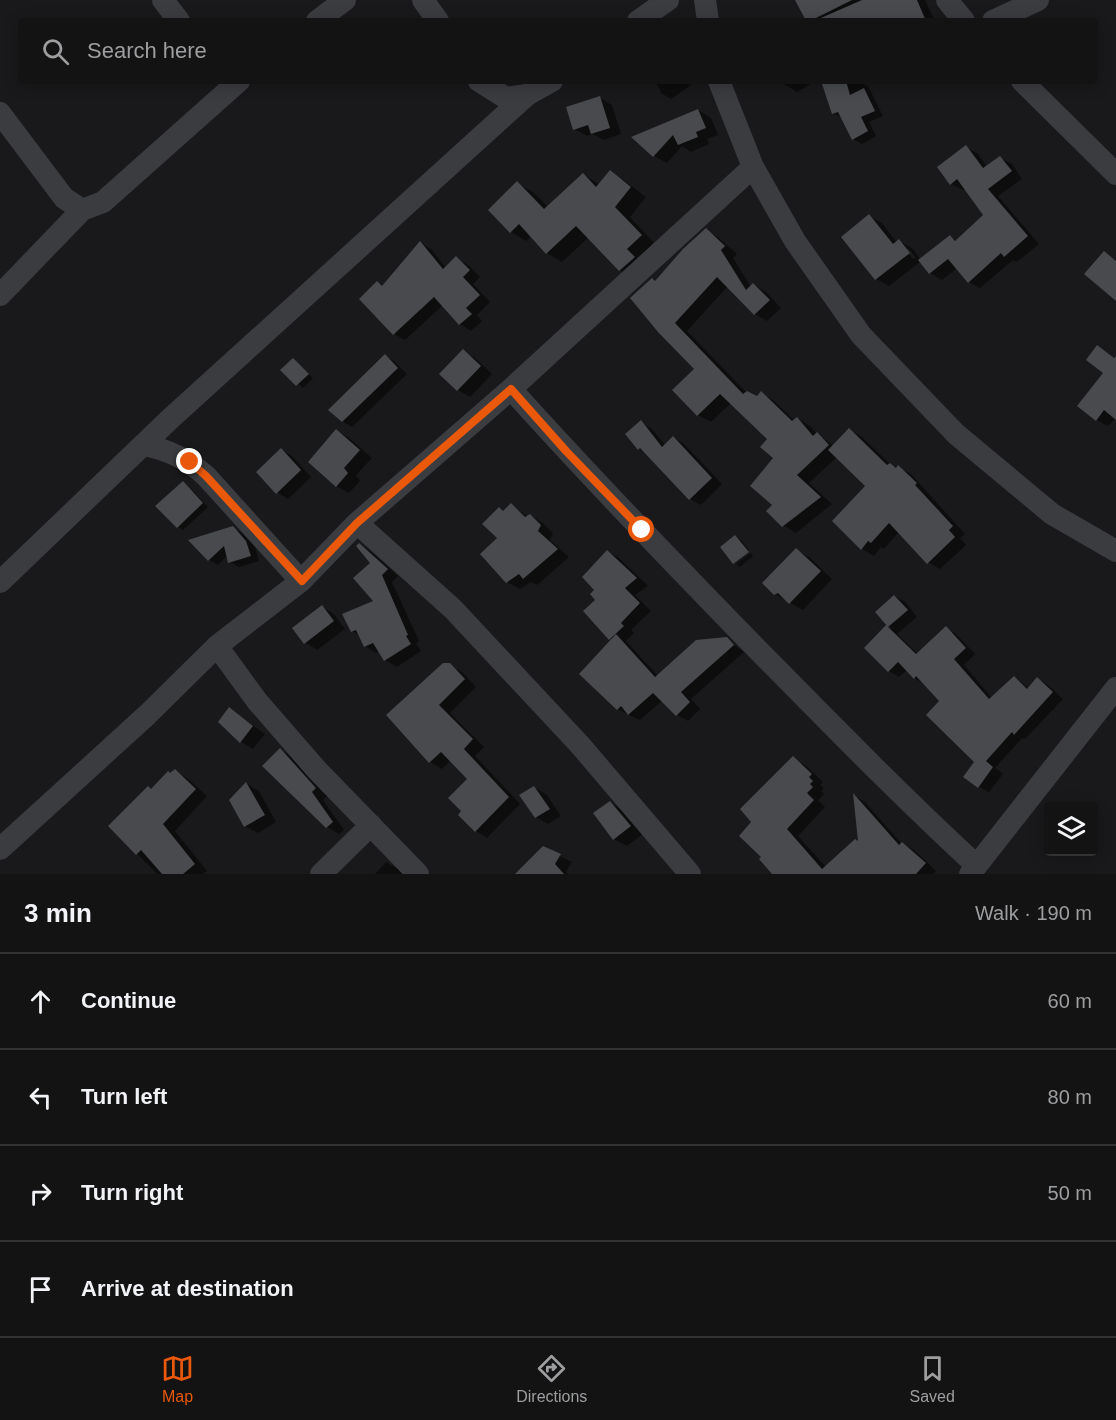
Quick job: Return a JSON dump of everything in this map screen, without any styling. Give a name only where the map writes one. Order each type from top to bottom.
[{"type":"street","points":[[163,0],[177,18]]},
{"type":"street","points":[[321,18],[345,0]]},
{"type":"street","points":[[423,0],[436,18]]},
{"type":"street","points":[[642,18],[668,0]]},
{"type":"street","points":[[705,0],[708,18]]},
{"type":"street","points":[[947,0],[962,18]]},
{"type":"street","points":[[999,18],[1038,0]]},
{"type":"street","points":[[0,295],[82,210],[103,202],[231,84]]},
{"type":"street","points":[[484,84],[506,98],[527,95]]},
{"type":"street","points":[[0,582],[144,445],[527,95],[547,84]]},
{"type":"street","points":[[720,84],[753,167],[795,241],[861,335],[956,434],[1052,514],[1116,551]]},
{"type":"street","points":[[1025,84],[1116,174]]},
{"type":"street","points":[[0,113],[64,198],[82,210]]},
{"type":"street","points":[[0,849],[147,715],[218,646],[302,581],[357,523],[511,389],[753,167]]},
{"type":"street","points":[[511,389],[566,451],[973,869],[1116,688]]},
{"type":"street","points":[[144,445],[174,453],[190,462],[206,476],[302,581]]},
{"type":"street","points":[[357,523],[453,609],[580,745],[690,874]]},
{"type":"street","points":[[218,646],[257,701],[294,744],[418,874]]},
{"type":"street","points":[[321,874],[371,825]]},
{"type":"building","points":[[795,0],[852,0],[816,18],[804,18]]},
{"type":"building","points":[[862,0],[917,0],[925,18],[821,18]]},
{"type":"building","points":[[822,84],[847,84],[850,95],[864,88],[875,111],[861,117],[868,131],[852,140],[838,112],[832,114]]},
{"type":"building","points":[[600,96],[610,128],[591,134],[588,125],[573,130],[566,107]]},
{"type":"building","points":[[698,109],[706,128],[696,132],[698,137],[678,145],[673,135],[653,157],[631,137]]},
{"type":"building","points":[[966,145],[983,168],[1000,156],[1012,171],[988,189],[1028,236],[1004,257],[1001,253],[968,283],[948,259],[929,274],[918,260],[950,235],[955,241],[983,215],[957,179],[950,185],[937,167]]},
{"type":"building","points":[[610,170],[631,187],[615,207],[642,235],[627,249],[635,257],[619,271],[576,226],[546,254],[519,224],[510,233],[488,210],[517,181],[544,209],[583,173],[596,187]]},
{"type":"building","points":[[869,214],[893,244],[899,239],[910,253],[875,280],[841,237]]},
{"type":"building","points":[[706,228],[725,246],[721,250],[746,290],[753,283],[770,300],[754,315],[717,277],[675,323],[743,394],[747,391],[757,396],[761,391],[792,421],[797,417],[813,436],[817,432],[829,445],[797,475],[821,497],[782,527],[766,511],[772,505],[750,486],[773,458],[760,447],[767,439],[720,394],[697,416],[672,390],[694,369],[658,332],[630,298],[652,278],[655,281],[683,249]]},
{"type":"building","points":[[420,241],[443,269],[456,256],[470,270],[463,277],[480,295],[466,308],[472,314],[459,325],[434,297],[393,335],[359,299],[377,281],[382,286]]},
{"type":"building","points":[[1104,251],[1116,261],[1116,301],[1084,274]]},
{"type":"building","points":[[1097,345],[1114,358],[1116,356],[1116,420],[1104,410],[1096,421],[1077,406],[1103,373],[1086,360]]},
{"type":"building","points":[[463,349],[481,366],[457,391],[439,374]]},
{"type":"building","points":[[385,354],[398,368],[342,422],[328,410]]},
{"type":"building","points":[[293,358],[309,374],[296,386],[280,370]]},
{"type":"building","points":[[641,420],[662,447],[673,436],[712,478],[689,500],[640,448],[638,450],[625,434]]},
{"type":"building","points":[[849,428],[887,465],[890,463],[896,468],[898,465],[917,483],[915,485],[953,526],[949,530],[955,537],[927,564],[889,523],[871,543],[868,541],[861,550],[832,521],[865,486],[828,450]]},
{"type":"building","points":[[336,429],[360,450],[344,468],[348,473],[336,487],[308,462]]},
{"type":"building","points":[[281,448],[301,470],[276,494],[256,472]]},
{"type":"building","points":[[183,481],[203,503],[177,528],[155,506]]},
{"type":"building","points":[[511,503],[525,517],[530,514],[541,525],[538,531],[558,549],[523,579],[519,574],[506,583],[480,554],[497,538],[482,524],[499,507],[503,511]]},
{"type":"building","points":[[233,526],[246,541],[251,556],[228,563],[224,546],[208,561],[188,540]]},
{"type":"building","points":[[735,535],[749,552],[733,564],[720,547]]},
{"type":"building","points":[[359,543],[388,569],[382,575],[411,644],[384,661],[373,643],[364,647],[356,630],[351,632],[342,614],[373,601],[353,578],[370,563],[356,546]]},
{"type":"building","points":[[796,548],[821,571],[789,604],[778,593],[774,595],[762,583]]},
{"type":"building","points":[[607,550],[637,578],[625,588],[640,603],[621,623],[624,626],[609,640],[583,611],[595,600],[590,594],[594,590],[582,577]]},
{"type":"building","points":[[894,595],[908,610],[888,627],[875,612]]},
{"type":"building","points":[[322,605],[334,621],[304,644],[292,628]]},
{"type":"building","points":[[886,625],[916,654],[946,626],[966,648],[954,659],[989,699],[1014,676],[1027,689],[1037,677],[1053,692],[1014,735],[1012,732],[986,761],[993,767],[978,788],[963,777],[974,762],[926,715],[939,701],[916,676],[914,679],[898,662],[888,672],[864,648]]},
{"type":"building","points":[[616,634],[655,677],[696,640],[727,637],[734,645],[681,692],[690,702],[676,716],[653,693],[628,715],[621,706],[617,710],[579,674]]},
{"type":"building","points":[[443,663],[450,663],[465,679],[439,705],[473,739],[464,749],[509,797],[475,832],[458,815],[461,811],[448,798],[467,779],[441,752],[429,763],[386,715]]},
{"type":"building","points":[[229,707],[253,726],[240,743],[218,722]]},
{"type":"building","points":[[280,748],[316,788],[312,792],[333,822],[326,828],[262,766]]},
{"type":"building","points":[[793,756],[812,774],[809,777],[813,781],[810,784],[813,787],[807,793],[814,800],[787,829],[822,869],[855,839],[858,841],[853,793],[899,845],[902,842],[926,863],[916,874],[772,874],[759,859],[761,857],[739,836],[751,822],[740,809]]},
{"type":"building","points":[[175,769],[196,789],[163,824],[195,864],[183,874],[162,874],[141,850],[136,855],[108,826],[148,786],[151,789],[168,771],[170,773]]},
{"type":"building","points":[[246,782],[265,815],[244,827],[229,800]]},
{"type":"building","points":[[534,786],[550,809],[535,818],[519,795]]},
{"type":"building","points":[[610,801],[631,826],[613,840],[593,813]]},
{"type":"building","points":[[543,846],[561,854],[555,864],[564,874],[515,874]]},
{"type":"route","points":[[190,462],[206,476],[302,581],[357,523],[511,389],[566,451],[642,530]]}]
